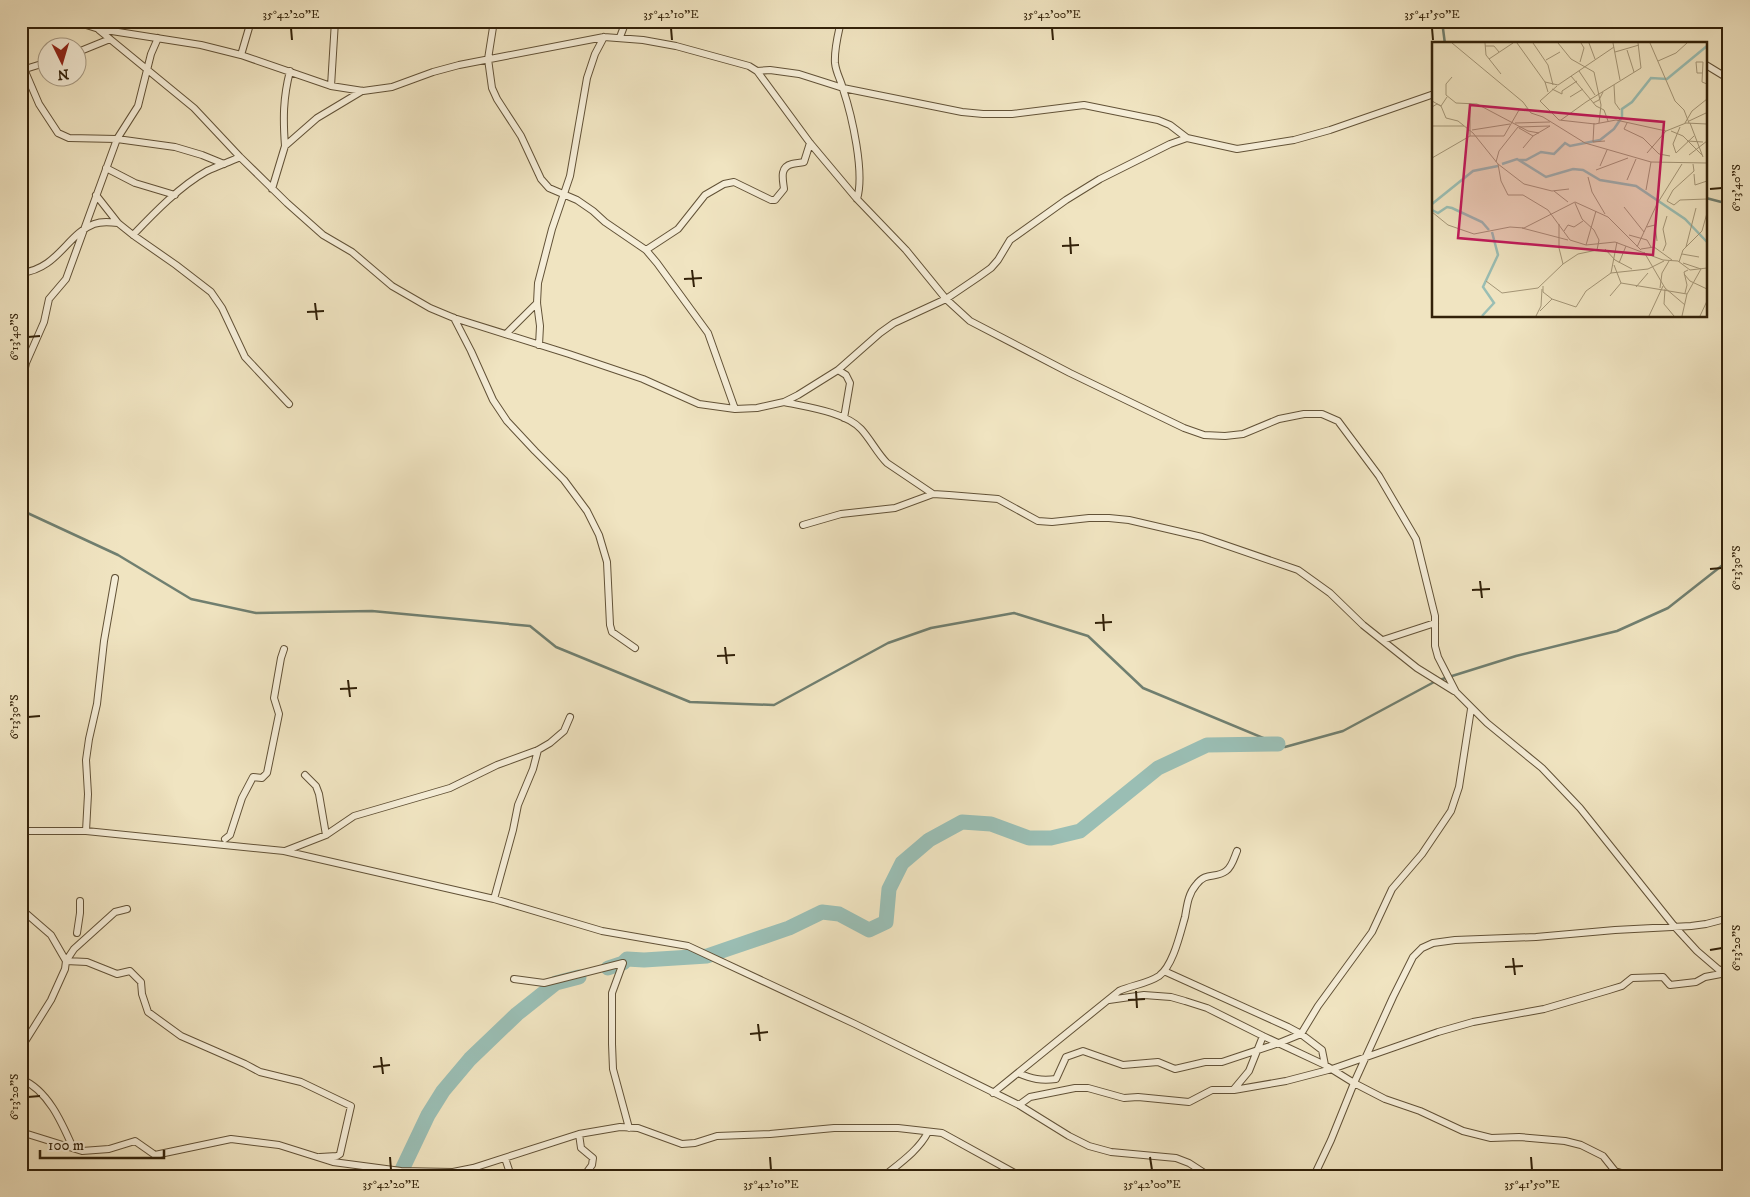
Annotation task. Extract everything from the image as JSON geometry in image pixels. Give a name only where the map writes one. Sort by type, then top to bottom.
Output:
[{"type":"street","points":[[73,21],[98,29],[201,45],[240,55],[331,86],[363,91],[392,87],[433,72],[488,59],[604,37],[620,37],[676,46],[728,59],[758,71],[810,143],[857,199],[906,250],[946,299],[970,321],[1070,373],[1190,430],[1204,434],[1225,436],[1244,434],[1280,419],[1313,413],[1322,414],[1338,422],[1379,476],[1416,539],[1432,604],[1435,623],[1435,646],[1438,658],[1456,692],[1471,709],[1531,758],[1580,808],[1697,951],[1718,969],[1728,974]]},
{"type":"street","points":[[240,55],[251,21]]},
{"type":"street","points":[[331,86],[335,21]]},
{"type":"street","points":[[494,21],[488,59],[492,88],[521,136],[541,179],[549,188],[577,200],[646,250],[708,333],[735,409]]},
{"type":"street","points":[[620,37],[626,21]]},
{"type":"street","points":[[842,21],[835,58],[836,70],[843,88],[851,122],[861,179],[857,199]]},
{"type":"street","points":[[98,29],[194,108],[240,157],[323,235],[352,252],[392,286],[430,308],[454,318],[643,379],[700,404],[735,409],[758,408],[784,402],[798,395],[838,370],[894,323],[946,299],[991,268],[1010,240],[1066,200],[1132,162],[1187,138]]},
{"type":"street","points":[[539,345],[540,326],[537,303],[540,276],[572,166],[587,78],[595,54],[604,37]]},
{"type":"street","points":[[21,405],[23,397],[22,382],[26,363],[44,322],[49,299],[66,279],[117,139],[138,106],[151,54],[158,38]]},
{"type":"street","points":[[88,48],[110,39]]},
{"type":"street","points":[[38,65],[23,70],[39,104],[58,133],[69,138],[117,139],[175,146],[224,164]]},
{"type":"street","points":[[1708,66],[1729,79]]},
{"type":"street","points":[[272,188],[285,146],[283,106],[290,71]]},
{"type":"street","points":[[758,71],[799,74],[843,88],[962,112],[1012,114],[1084,105],[1158,120],[1170,125],[1187,138],[1236,149],[1294,140],[1432,95]]},
{"type":"street","points":[[285,146],[317,118],[363,91]]},
{"type":"street","points":[[646,250],[678,229],[706,195],[724,184],[734,182],[772,200],[778,198],[784,189],[782,177],[786,167],[790,164],[804,162],[810,143]]},
{"type":"street","points":[[133,235],[152,214],[206,172],[240,157]]},
{"type":"street","points":[[106,168],[135,183],[175,195]]},
{"type":"street","points":[[96,196],[118,222],[133,235],[212,292],[222,308],[245,357],[289,404]]},
{"type":"street","points":[[21,273],[43,266],[83,230],[95,224],[118,222]]},
{"type":"street","points":[[506,334],[537,303]]},
{"type":"street","points":[[454,318],[493,400],[507,420],[529,445],[564,480],[587,511],[600,535],[607,562],[612,632],[635,648]]},
{"type":"street","points":[[838,370],[846,375],[850,383],[844,418]]},
{"type":"street","points":[[784,402],[844,418],[854,423],[862,430],[887,463],[933,494]]},
{"type":"street","points":[[803,525],[841,514],[895,508],[933,494],[998,499],[1038,521],[1052,522],[1109,518],[1129,520],[1202,537],[1298,570],[1330,593],[1364,625],[1417,668],[1456,692]]},
{"type":"street","points":[[86,831],[88,794],[86,760],[88,739],[97,704],[104,642],[115,578]]},
{"type":"street","points":[[1383,640],[1435,623]]},
{"type":"street","points":[[224,839],[230,835],[242,798],[253,777],[262,778],[268,773],[279,714],[274,698],[284,648]]},
{"type":"street","points":[[1018,1073],[1033,1080],[1056,1080],[1066,1057],[1083,1051],[1123,1065],[1158,1062],[1175,1069],[1204,1062],[1222,1062],[1301,1034],[1318,1006],[1372,932],[1392,889],[1422,854],[1451,811],[1459,787],[1471,709]]},
{"type":"street","points":[[284,851],[326,835],[354,816],[450,788],[497,765],[538,750],[564,731],[570,717]]},
{"type":"street","points":[[494,899],[518,805],[533,769],[538,750]]},
{"type":"street","points":[[306,775],[316,786],[319,794],[326,835]]},
{"type":"street","points":[[21,831],[86,831],[284,851],[494,899],[602,932],[688,946],[713,959],[753,975],[1018,1105],[1089,1146],[1110,1152],[1176,1158],[1189,1163],[1209,1176]]},
{"type":"street","points":[[993,1093],[1119,991],[1151,980],[1164,971],[1173,954],[1187,904],[1194,887],[1206,876],[1221,874],[1227,871],[1237,851]]},
{"type":"street","points":[[77,933],[80,923],[80,901]]},
{"type":"street","points":[[21,909],[52,935],[66,961]]},
{"type":"street","points":[[21,1048],[51,1000],[65,969],[66,961],[79,943],[115,912],[127,909]]},
{"type":"street","points":[[1314,1176],[1412,957],[1422,948],[1433,943],[1706,924],[1727,919],[1729,956]]},
{"type":"street","points":[[66,961],[87,962],[117,974],[130,971],[141,982],[142,994],[148,1012],[181,1036],[260,1072],[301,1082],[352,1106],[340,1154],[316,1158]]},
{"type":"street","points":[[514,979],[544,983],[623,963],[612,993],[612,1044],[613,1069],[629,1128]]},
{"type":"street","points":[[1164,971],[1301,1034],[1322,1050],[1325,1065]]},
{"type":"street","points":[[1018,1105],[1030,1097],[1075,1088],[1088,1088],[1124,1098],[1138,1097],[1189,1102],[1212,1090],[1234,1090],[1286,1081],[1332,1069],[1473,1022],[1544,1009],[1588,997],[1622,986],[1636,977],[1663,977],[1670,985],[1696,982],[1706,977],[1728,974]]},
{"type":"street","points":[[1109,1000],[1144,995],[1185,1000],[1207,1008],[1325,1065],[1354,1083],[1385,1098],[1420,1111],[1463,1131],[1490,1138],[1519,1137],[1565,1141],[1581,1145],[1603,1156],[1615,1171],[1631,1176]]},
{"type":"street","points":[[1234,1090],[1249,1071],[1263,1036]]},
{"type":"street","points":[[21,1079],[32,1084],[40,1091],[63,1125],[73,1148]]},
{"type":"street","points":[[21,1132],[82,1151],[108,1149],[135,1141],[155,1155],[231,1139],[279,1145],[333,1162],[401,1171],[453,1172],[505,1158],[578,1134],[620,1127],[638,1128],[682,1144],[695,1143],[717,1136],[834,1128],[898,1128],[942,1133],[1020,1176]]},
{"type":"street","points":[[884,1176],[924,1140],[928,1132]]},
{"type":"street","points":[[578,1134],[582,1148],[593,1158],[592,1166],[584,1176]]},
{"type":"street","points":[[505,1158],[511,1176]]},
{"type":"waterway","points":[[1442,21],[1445,42]]},
{"type":"waterway","points":[[1708,199],[1729,204]]},
{"type":"waterway","points":[[21,510],[118,555],[191,599],[256,613],[372,611],[530,626],[556,647],[690,702],[774,705],[888,643],[931,628],[1014,613],[1088,636],[1143,688],[1285,747],[1343,731],[1436,681],[1516,656],[1617,631],[1668,608],[1729,560]]},
{"type":"waterway","points":[[608,968],[623,963],[627,959],[644,960],[707,956],[789,928],[822,912],[839,914],[869,930],[886,922],[889,889],[902,863],[929,840],[962,822],[991,824],[1029,838],[1051,838],[1080,831],[1158,768],[1207,745],[1278,744]]},
{"type":"waterway","points":[[399,1176],[428,1115],[443,1091],[470,1059],[517,1014],[556,983],[579,977]]}]
